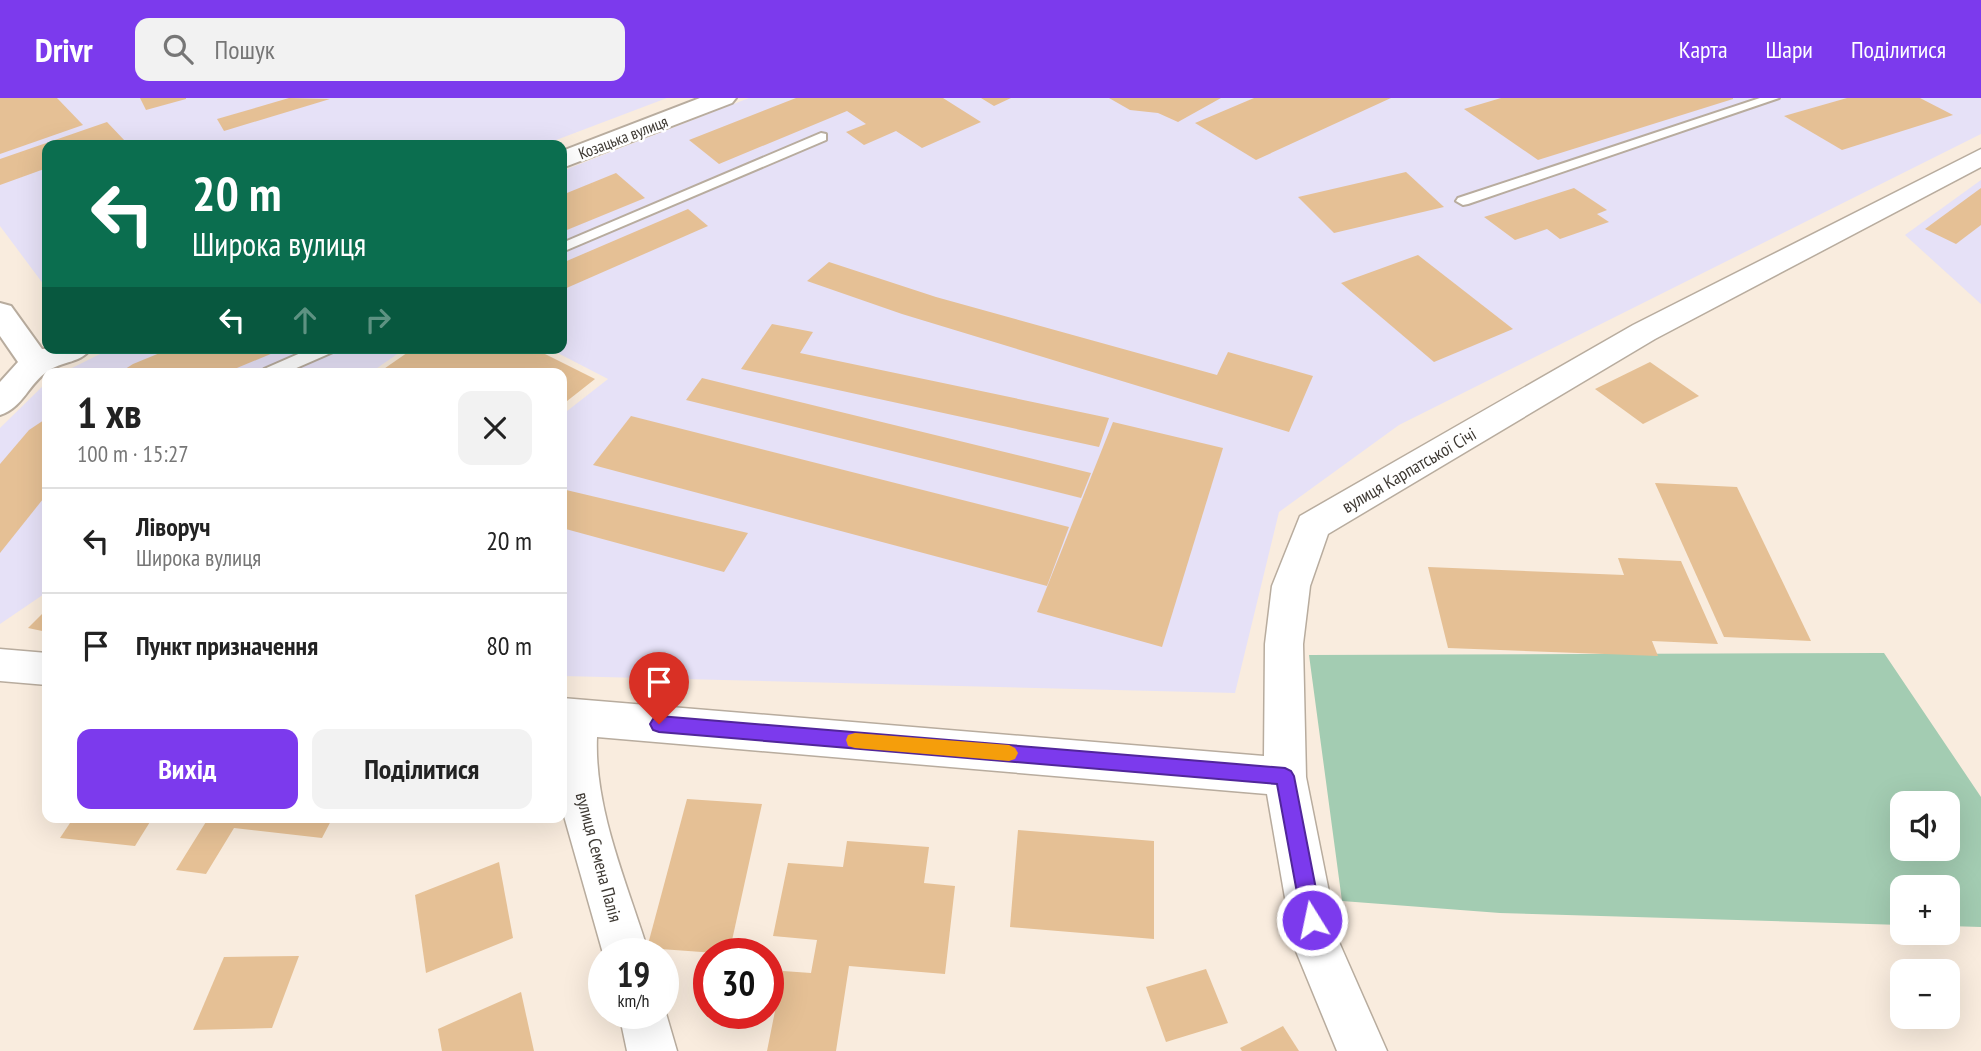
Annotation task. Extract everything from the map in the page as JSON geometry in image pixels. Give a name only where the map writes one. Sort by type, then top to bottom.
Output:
[{"type":"street","name":"Козацька вулиця","points":[[567,158],[723,98]]},
{"type":"street","name":"вулиця Карпатської Січі","points":[[1362,1051],[1316,944],[1285,776],[1284,644],[1292,586],[1313,526],[1644,332],[1981,157]]},
{"type":"street","points":[[0,313],[37,363]]},
{"type":"street","points":[[0,403],[37,363],[60,354]]},
{"type":"street","points":[[0,665],[42,669]]},
{"type":"street","points":[[570,717],[1285,776]]},
{"type":"street","name":"вулиця Семена Палія","points":[[570,717],[585,818],[621,938]]},
{"type":"street","points":[[647,1029],[652,1051]]},
{"type":"lane","points":[[1463,201],[1773,98]]},
{"type":"lane","points":[[567,246],[821,137]]},
{"type":"lane","points":[[281,368],[313,354]]},
{"type":"shaded area","points":[[0,98],[667,98],[556,140],[42,140],[42,282],[0,226]]},
{"type":"shaded area","points":[[749,98],[1981,98],[1981,134],[1399,425],[1279,512],[1235,693],[567,676],[567,411],[608,379],[560,354],[567,354],[567,169]]},
{"type":"shaded area","points":[[1981,180],[1981,304],[1905,235]]},
{"type":"shaded area","points":[[100,354],[397,354],[377,368],[72,368]]},
{"type":"shaded area","points":[[42,387],[42,595],[0,624],[0,428]]},
{"type":"green space","points":[[1884,653],[1981,797],[1981,927],[1960,926],[1960,875],[1890,875],[1890,925],[1500,913],[1342,901],[1309,655]]},
{"type":"building","points":[[0,98],[57,98],[83,125],[0,154]]},
{"type":"building","points":[[140,98],[186,98],[186,99],[146,110]]},
{"type":"building","points":[[289,98],[330,99],[224,131],[217,119]]},
{"type":"building","points":[[796,98],[943,98],[981,122],[922,148],[896,131],[864,145],[846,132],[866,124],[847,111],[719,164],[689,140]]},
{"type":"building","points":[[981,98],[1011,98],[994,106]]},
{"type":"building","points":[[1109,98],[1221,98],[1178,122],[1158,113],[1130,110]]},
{"type":"building","points":[[1254,98],[1391,98],[1256,160],[1195,123]]},
{"type":"building","points":[[1501,98],[1733,99],[1538,160],[1464,109]]},
{"type":"building","points":[[1847,98],[1920,98],[1953,115],[1842,150],[1784,116]]},
{"type":"building","points":[[107,122],[124,140],[55,140]]},
{"type":"building","points":[[42,144],[42,170],[0,185],[0,159]]},
{"type":"building","points":[[1406,172],[1444,207],[1334,233],[1298,197]]},
{"type":"building","points":[[616,173],[645,198],[567,230],[567,193]]},
{"type":"building","points":[[1574,188],[1607,210],[1597,214],[1609,222],[1560,239],[1547,229],[1515,240],[1484,217]]},
{"type":"building","points":[[1981,188],[1981,225],[1956,244],[1925,229]]},
{"type":"building","points":[[688,209],[708,226],[567,288],[567,261]]},
{"type":"building","points":[[1418,255],[1513,329],[1434,362],[1341,283]]},
{"type":"building","points":[[829,262],[936,297],[1217,375],[1228,352],[1313,376],[1289,432],[902,314],[807,281]]},
{"type":"building","points":[[772,324],[813,332],[800,353],[1109,418],[1099,447],[741,369]]},
{"type":"building","points":[[157,354],[271,354],[237,368],[127,368]]},
{"type":"building","points":[[405,354],[545,354],[595,379],[567,401],[567,368],[385,368]]},
{"type":"building","points":[[1650,362],[1699,396],[1643,424],[1595,389]]},
{"type":"building","points":[[702,378],[1091,473],[1081,498],[686,400]]},
{"type":"building","points":[[631,416],[1069,527],[1047,586],[593,465]]},
{"type":"building","points":[[42,421],[42,500],[0,553],[0,464],[29,430]]},
{"type":"building","points":[[1113,422],[1223,448],[1162,647],[1037,612]]},
{"type":"building","points":[[1655,483],[1737,487],[1811,641],[1724,637]]},
{"type":"building","points":[[567,490],[748,533],[724,572],[567,529]]},
{"type":"building","points":[[1618,558],[1681,561],[1718,644],[1652,641],[1658,656],[1448,648],[1428,567],[1624,575]]},
{"type":"building","points":[[42,614],[42,631],[28,628]]},
{"type":"building","points":[[687,799],[762,804],[733,938],[693,938],[693,951],[679,950],[679,938],[650,938]]},
{"type":"building","points":[[70,823],[149,823],[135,846],[60,838]]},
{"type":"building","points":[[205,823],[330,823],[322,838],[234,828],[206,874],[176,870]]},
{"type":"building","points":[[1018,830],[1154,841],[1154,939],[1010,927]]},
{"type":"building","points":[[847,841],[929,847],[924,883],[955,886],[945,974],[849,966],[836,1051],[767,1051],[771,1029],[784,1029],[784,971],[811,973],[817,940],[773,936],[788,863],[843,867]]},
{"type":"building","points":[[499,862],[513,938],[426,973],[415,895]]},
{"type":"building","points":[[299,956],[272,1028],[193,1030],[224,957]]},
{"type":"building","points":[[1206,969],[1228,1023],[1166,1042],[1146,987]]},
{"type":"building","points":[[521,992],[534,1051],[442,1051],[438,1029]]},
{"type":"building","points":[[1283,1026],[1299,1051],[1242,1051],[1240,1048]]},
{"type":"slow traffic","points":[[855,740],[1009,753]]},
{"type":"route","points":[[659,724],[1285,776],[1312,920]]}]
